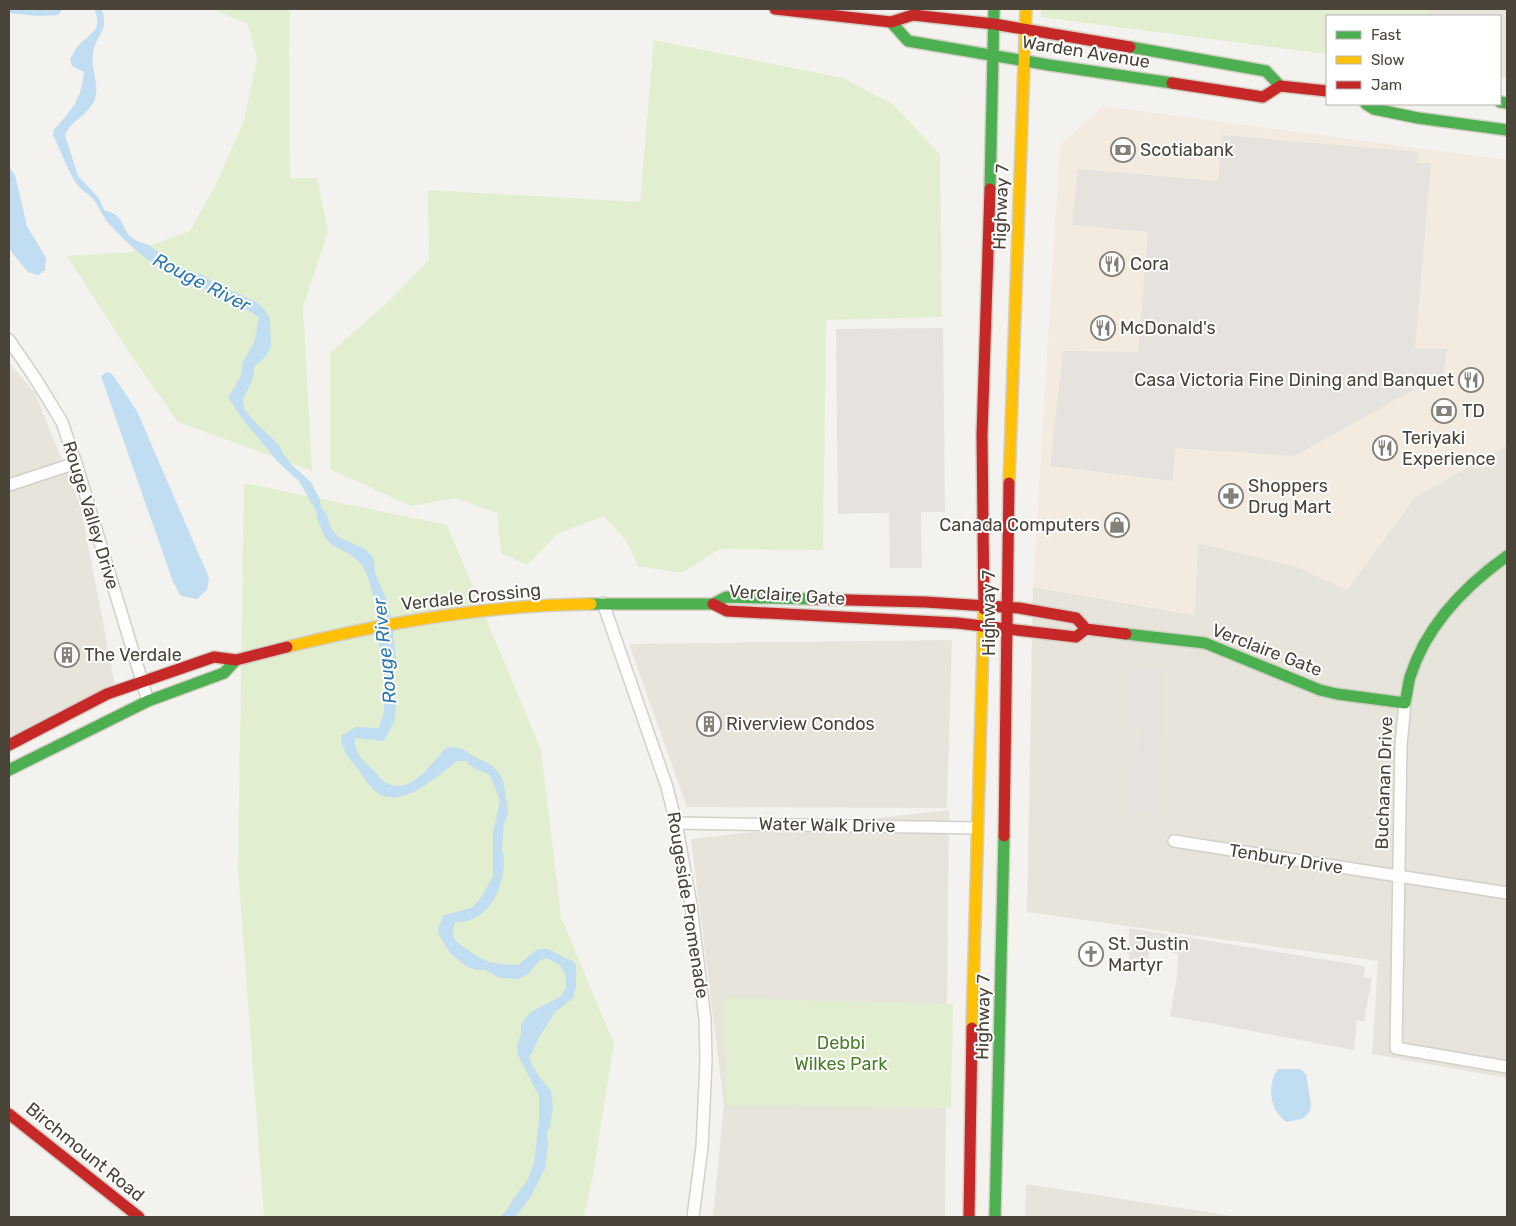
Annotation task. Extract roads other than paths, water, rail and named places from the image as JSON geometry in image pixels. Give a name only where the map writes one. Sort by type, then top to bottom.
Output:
[{"type":"main road","name":"Warden Avenue","points":[[775,9],[891,22],[913,15],[994,24],[1266,71],[1280,86]]},
{"type":"main road","name":"Highway 7","points":[[968,1217],[984,606],[982,435],[994,9]]},
{"type":"main road","name":"Highway 7","points":[[995,1217],[1011,387],[1026,9]]},
{"type":"main road","name":"Warden Avenue","points":[[891,22],[908,41],[992,56],[1263,96],[1280,86],[1326,92]]},
{"type":"main road","points":[[1367,105],[1374,110],[1418,118],[1507,130]]},
{"type":"main road","name":"Buchanan Drive","points":[[1405,703],[1411,675],[1438,622],[1472,583],[1507,556]]},
{"type":"main road","name":"Verclaire Gate","points":[[713,604],[726,597],[919,602],[1006,607],[1076,618],[1086,629],[1205,643],[1320,690],[1336,694],[1405,703]]},
{"type":"main road","name":"Verdale Crossing","points":[[9,745],[107,694],[214,657],[236,660],[370,627],[460,612],[520,607],[603,604],[713,604]]},
{"type":"main road","name":"Verclaire Gate","points":[[713,604],[727,611],[983,625],[1076,637],[1086,629]]},
{"type":"main road","name":"Verdale Crossing","points":[[9,770],[148,701],[224,673],[236,660]]},
{"type":"main road","name":"Birchmount Road","points":[[9,1114],[139,1217]]},
{"type":"street","name":"Rouge Valley Drive","points":[[9,340],[62,422],[148,701]]},
{"type":"street","points":[[9,485],[76,463]]},
{"type":"street","name":"Rougeside Promenade","points":[[603,604],[659,762],[676,823],[691,905],[706,1019],[702,1147],[693,1217]]},
{"type":"street","name":"Buchanan Drive","points":[[1405,703],[1401,745],[1396,1048],[1507,1067]]},
{"type":"street","name":"Water Walk Drive","points":[[676,823],[978,828]]},
{"type":"street","name":"Tenbury Drive","points":[[1174,841],[1507,894]]},
{"type":"water","points":[[9,9],[63,9],[58,15],[38,16],[9,13]]},
{"type":"water","name":"Rouge River","points":[[94,9],[102,9],[104,17],[103,28],[93,53],[96,84],[95,97],[90,108],[70,126],[65,135],[78,176],[99,198],[104,210],[115,214],[120,219],[128,235],[137,241],[149,245],[161,255],[183,268],[203,275],[211,281],[256,302],[264,309],[270,319],[271,347],[266,356],[255,366],[252,381],[243,399],[244,409],[279,445],[292,465],[311,482],[320,500],[321,508],[326,513],[331,528],[338,537],[365,549],[374,559],[375,573],[386,598],[392,620],[396,659],[393,667],[396,705],[394,722],[384,741],[355,738],[357,751],[382,780],[391,785],[399,786],[415,780],[429,768],[446,748],[451,747],[463,750],[495,769],[504,783],[508,811],[503,828],[502,850],[504,861],[501,883],[492,903],[485,911],[467,921],[455,922],[453,936],[456,941],[470,952],[493,963],[518,965],[535,951],[543,949],[555,952],[576,965],[576,986],[573,998],[555,1012],[529,1056],[538,1075],[551,1091],[553,1108],[550,1127],[547,1132],[548,1146],[545,1168],[530,1198],[515,1217],[499,1217],[508,1209],[527,1181],[534,1164],[539,1121],[539,1096],[518,1055],[517,1046],[521,1035],[521,1024],[531,1012],[560,997],[566,988],[566,976],[559,964],[546,958],[539,961],[528,974],[519,979],[500,978],[485,970],[476,970],[466,966],[450,953],[439,935],[438,929],[443,916],[473,907],[482,896],[493,876],[493,833],[500,801],[490,775],[474,768],[466,761],[457,761],[418,790],[396,797],[385,796],[370,786],[344,749],[341,740],[342,735],[356,727],[379,728],[384,712],[384,675],[379,642],[379,616],[368,577],[362,565],[351,555],[331,544],[325,537],[316,511],[299,481],[279,463],[241,417],[230,400],[229,397],[241,375],[243,362],[254,343],[259,318],[238,304],[162,269],[130,245],[109,224],[93,199],[78,185],[53,135],[54,130],[75,104],[81,90],[84,72],[72,66],[70,59],[97,26]]},
{"type":"water","points":[[9,167],[15,175],[27,226],[46,258],[45,270],[38,275],[28,272],[9,249]]},
{"type":"water","points":[[107,372],[112,374],[137,411],[209,578],[207,590],[197,599],[181,596],[173,582],[101,376]]},
{"type":"water","points":[[1278,1069],[1300,1069],[1306,1074],[1311,1105],[1309,1113],[1302,1119],[1286,1122],[1273,1105],[1272,1082]]},
{"type":"place","name":"Scotiabank","points":[[1123,150]]},
{"type":"place","name":"Cora","points":[[1112,264]]},
{"type":"place","name":"McDonald's","points":[[1103,328]]},
{"type":"place","name":"Casa Victoria Fine Dining and Banquet","points":[[1471,380]]},
{"type":"place","name":"TD","points":[[1444,411]]},
{"type":"place","name":"Teriyaki Experience","points":[[1385,448]]},
{"type":"place","name":"Shoppers Drug Mart","points":[[1231,496]]},
{"type":"place","name":"Canada Computers","points":[[1117,525]]},
{"type":"place","name":"The Verdale","points":[[67,655]]},
{"type":"place","name":"Riverview Condos","points":[[709,724]]},
{"type":"place","name":"St. Justin Martyr","points":[[1091,954]]},
{"type":"park label","name":"Debbi Wilkes Park","points":[[841,1053]]}]
